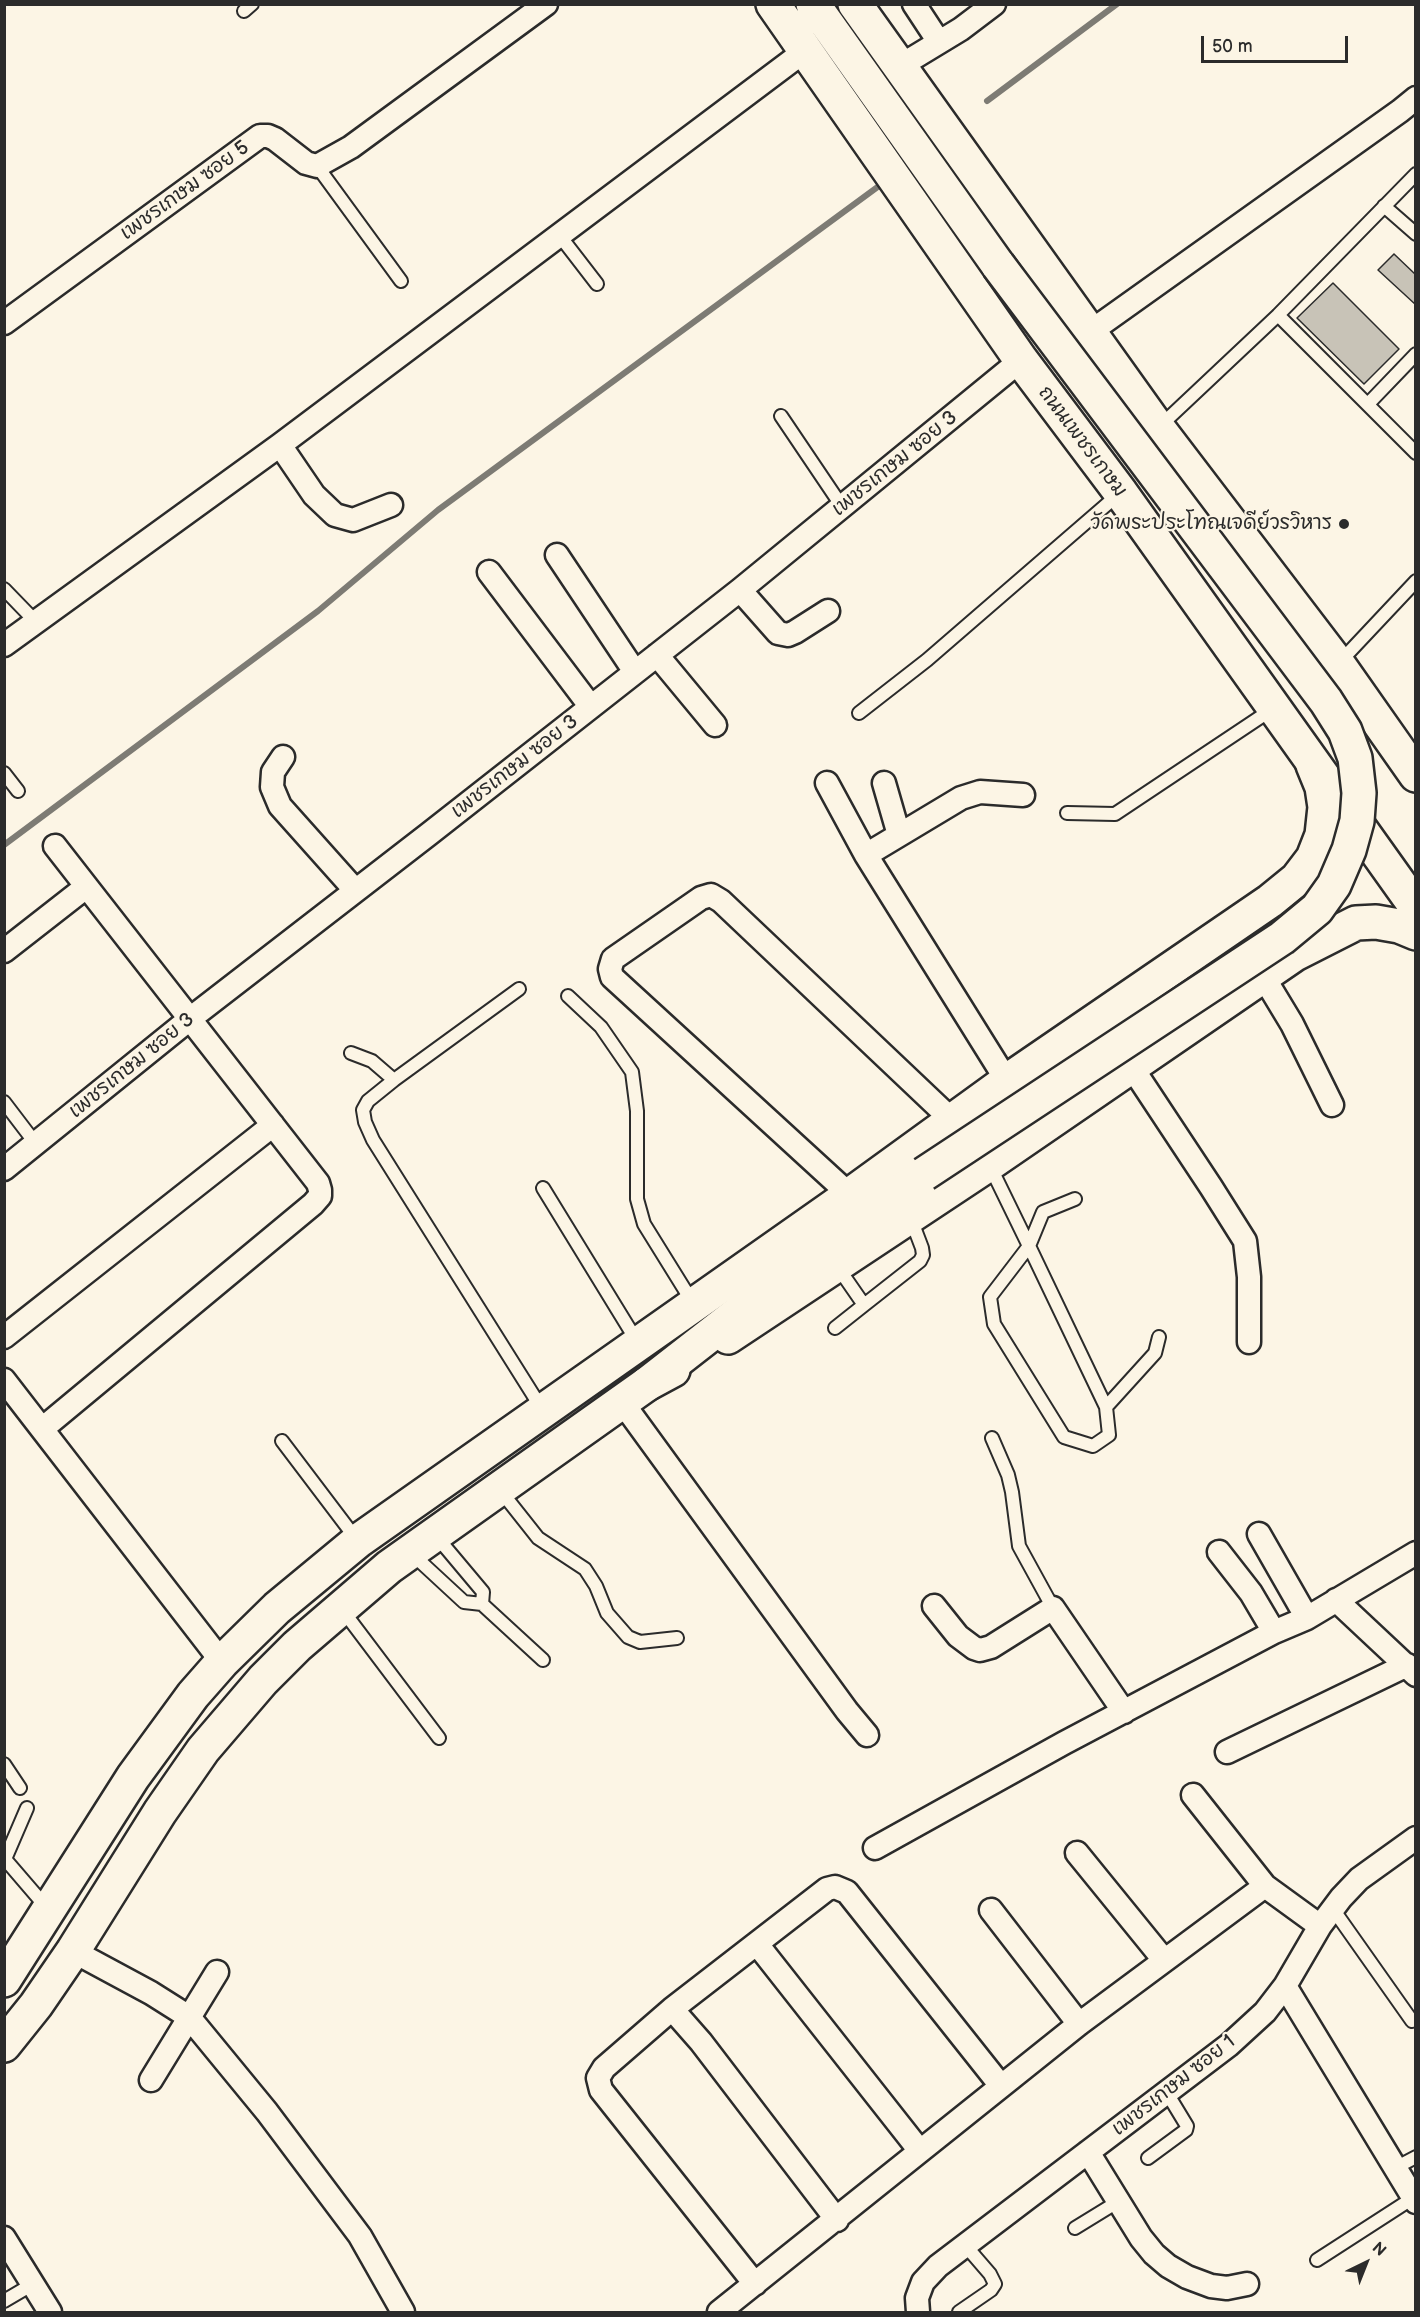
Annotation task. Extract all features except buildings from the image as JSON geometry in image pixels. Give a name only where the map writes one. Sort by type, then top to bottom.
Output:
[{"type":"main road","name":"ถนนเพชรเกษม","points":[[773,4],[1021,360],[1121,493],[1416,907]]},
{"type":"main road","points":[[4,2045],[36,2006],[74,1951],[160,1812],[203,1750],[264,1680],[340,1607],[423,1544],[634,1393],[792,1271],[924,1174],[1282,938],[1317,909],[1334,885],[1349,850],[1357,821],[1359,793],[1355,758],[1345,731],[1333,711],[998,265],[813,4]]},
{"type":"main road","points":[[858,6],[1158,428],[1338,664],[1416,775]]},
{"type":"main road","points":[[4,1980],[133,1777],[193,1695],[222,1662],[277,1608],[358,1541],[544,1412],[1007,1081],[1270,901],[1297,879],[1313,858],[1322,835],[1325,807],[1322,787],[1310,758]]},
{"type":"main road","points":[[1297,879],[1315,890],[1328,909],[1333,935]]},
{"type":"main road","points":[[634,1393],[698,1355],[910,1217],[1295,954],[1356,923],[1376,922],[1399,926],[1416,933]]},
{"type":"street","points":[[317,166],[351,147],[546,4]]},
{"type":"street","points":[[914,4],[939,42]]},
{"type":"street","points":[[900,66],[994,4]]},
{"type":"street","points":[[4,645],[280,445],[806,50]]},
{"type":"street","points":[[1090,332],[1416,98]]},
{"type":"street","name":"เพชรเกษม ซอย 5","points":[[4,323],[261,136],[275,139],[306,163],[317,166]]},
{"type":"street","name":"เพชรเกษม ซอย 3","points":[[4,1169],[190,1018],[740,590],[1021,360]]},
{"type":"street","points":[[280,445],[314,495],[335,515],[353,520],[391,505]]},
{"type":"street","points":[[557,555],[635,672]]},
{"type":"street","points":[[489,572],[591,707]]},
{"type":"street","points":[[740,590],[778,633],[788,635],[828,611]]},
{"type":"street","points":[[657,655],[715,725]]},
{"type":"street","points":[[283,757],[273,772],[272,787],[280,806],[355,890]]},
{"type":"street","points":[[827,783],[866,855],[1007,1081]]},
{"type":"street","points":[[884,783],[899,835]]},
{"type":"street","points":[[866,855],[961,798],[980,792],[1023,795]]},
{"type":"street","points":[[42,1429],[320,1196],[318,1183],[55,846]]},
{"type":"street","points":[[4,951],[86,887]]},
{"type":"street","points":[[850,1195],[612,977],[610,969],[613,959],[701,898],[711,896],[721,901],[952,1120]]},
{"type":"street","points":[[1263,976],[1292,1024],[1332,1105]]},
{"type":"street","points":[[1131,1066],[1245,1241],[1249,1277],[1249,1342]]},
{"type":"street","points":[[4,1337],[273,1125]]},
{"type":"street","points":[[8,1392],[42,1429],[222,1662]]},
{"type":"street","points":[[634,1393],[841,1702],[867,1735]]},
{"type":"street","points":[[1259,1534],[1307,1618]]},
{"type":"street","points":[[1219,1552],[1251,1593],[1274,1632]]},
{"type":"street","points":[[875,1848],[1012,1771],[1274,1632],[1307,1618],[1416,1553]]},
{"type":"street","points":[[1227,1752],[1411,1670],[1336,1600]]},
{"type":"street","points":[[934,1605],[958,1635],[980,1650],[991,1647],[1053,1608],[1124,1712]]},
{"type":"street","points":[[1194,1796],[1265,1886],[1326,1917]]},
{"type":"street","name":"เพชรเกษม ซอย 1","points":[[918,2313],[916,2298],[923,2282],[938,2265],[1167,2093],[1229,2045],[1265,2012],[1285,1986],[1326,1917],[1359,1879],[1416,1838]]},
{"type":"street","points":[[1077,1853],[1164,1960]]},
{"type":"street","points":[[719,2313],[1079,2024],[1265,1886]]},
{"type":"street","points":[[755,2284],[601,2090],[598,2078],[604,2068],[672,2009],[827,1889],[835,1887],[847,1892],[1001,2086]]},
{"type":"street","points":[[991,1910],[1079,2024]]},
{"type":"street","points":[[757,1944],[920,2151]]},
{"type":"street","points":[[74,1951],[151,1993],[189,2017],[267,2112],[360,2236],[403,2313]]},
{"type":"street","points":[[151,2080],[218,1972]]},
{"type":"street","points":[[1285,1986],[1414,2200]]},
{"type":"street","points":[[672,2009],[701,2042],[837,2220]]},
{"type":"street","points":[[1088,2152],[1141,2238],[1168,2266],[1187,2277],[1211,2286],[1227,2288],[1247,2284]]},
{"type":"street","points":[[4,2238],[50,2313]]},
{"type":"lane","points":[[317,166],[400,281]]},
{"type":"lane","points":[[1158,428],[1278,315],[1416,174]]},
{"type":"lane","points":[[1384,206],[1416,234]]},
{"type":"lane","points":[[560,236],[597,284]]},
{"type":"lane","points":[[1278,315],[1416,453]]},
{"type":"lane","points":[[1368,404],[1416,354]]},
{"type":"lane","points":[[780,416],[843,508]]},
{"type":"lane","points":[[859,713],[927,660],[1121,493]]},
{"type":"lane","points":[[1338,664],[1416,581]]},
{"type":"lane","points":[[4,589],[36,622]]},
{"type":"lane","points":[[1067,813],[1115,814],[1274,708]]},
{"type":"lane","points":[[4,773],[18,791]]},
{"type":"lane","points":[[519,989],[394,1080],[368,1101],[363,1110],[365,1122],[373,1140],[544,1412]]},
{"type":"lane","points":[[568,996],[601,1027],[632,1072],[637,1111],[638,1199],[644,1224],[694,1304]]},
{"type":"lane","points":[[351,1053],[372,1061],[394,1080]]},
{"type":"lane","points":[[4,1102],[36,1144]]},
{"type":"lane","points":[[989,1164],[1029,1246],[1106,1407],[1108,1435],[1093,1446],[1064,1437],[994,1324],[990,1297],[1029,1246],[1042,1212],[1075,1199]]},
{"type":"lane","points":[[543,1188],[639,1344]]},
{"type":"lane","points":[[835,1328],[920,1261],[923,1256],[922,1248],[910,1217]]},
{"type":"lane","points":[[837,1265],[864,1305]]},
{"type":"lane","points":[[1106,1407],[1155,1353],[1159,1337]]},
{"type":"lane","points":[[992,1438],[1008,1475],[1019,1546],[1053,1608]]},
{"type":"lane","points":[[282,1441],[358,1541]]},
{"type":"lane","points":[[499,1489],[538,1538],[585,1569],[596,1586],[607,1613],[628,1637],[640,1642],[677,1638]]},
{"type":"lane","points":[[423,1544],[483,1592],[482,1604]]},
{"type":"lane","points":[[423,1544],[464,1602],[482,1604],[543,1660]]},
{"type":"lane","points":[[340,1607],[439,1738]]},
{"type":"lane","points":[[4,1764],[20,1788]]},
{"type":"lane","points":[[27,1808],[5,1858],[49,1911]]},
{"type":"lane","points":[[1326,1917],[1412,2021]]},
{"type":"lane","points":[[1148,2158],[1186,2130],[1187,2126],[1167,2093]]},
{"type":"lane","points":[[1395,2168],[1416,2157]]},
{"type":"lane","points":[[1317,2260],[1414,2200]]},
{"type":"lane","points":[[1075,2229],[1119,2201]]},
{"type":"lane","points":[[959,2313],[991,2290],[995,2284],[990,2274],[965,2245]]},
{"type":"lane","points":[[4,2301],[33,2284]]},
{"type":"waterway","points":[[987,101],[1117,4]]},
{"type":"waterway","points":[[4,845],[318,611],[438,510],[883,183]]},
{"type":"place","name":"วัดพระประโทณเจดีย์วรวิหาร","points":[[1344,524]]}]
